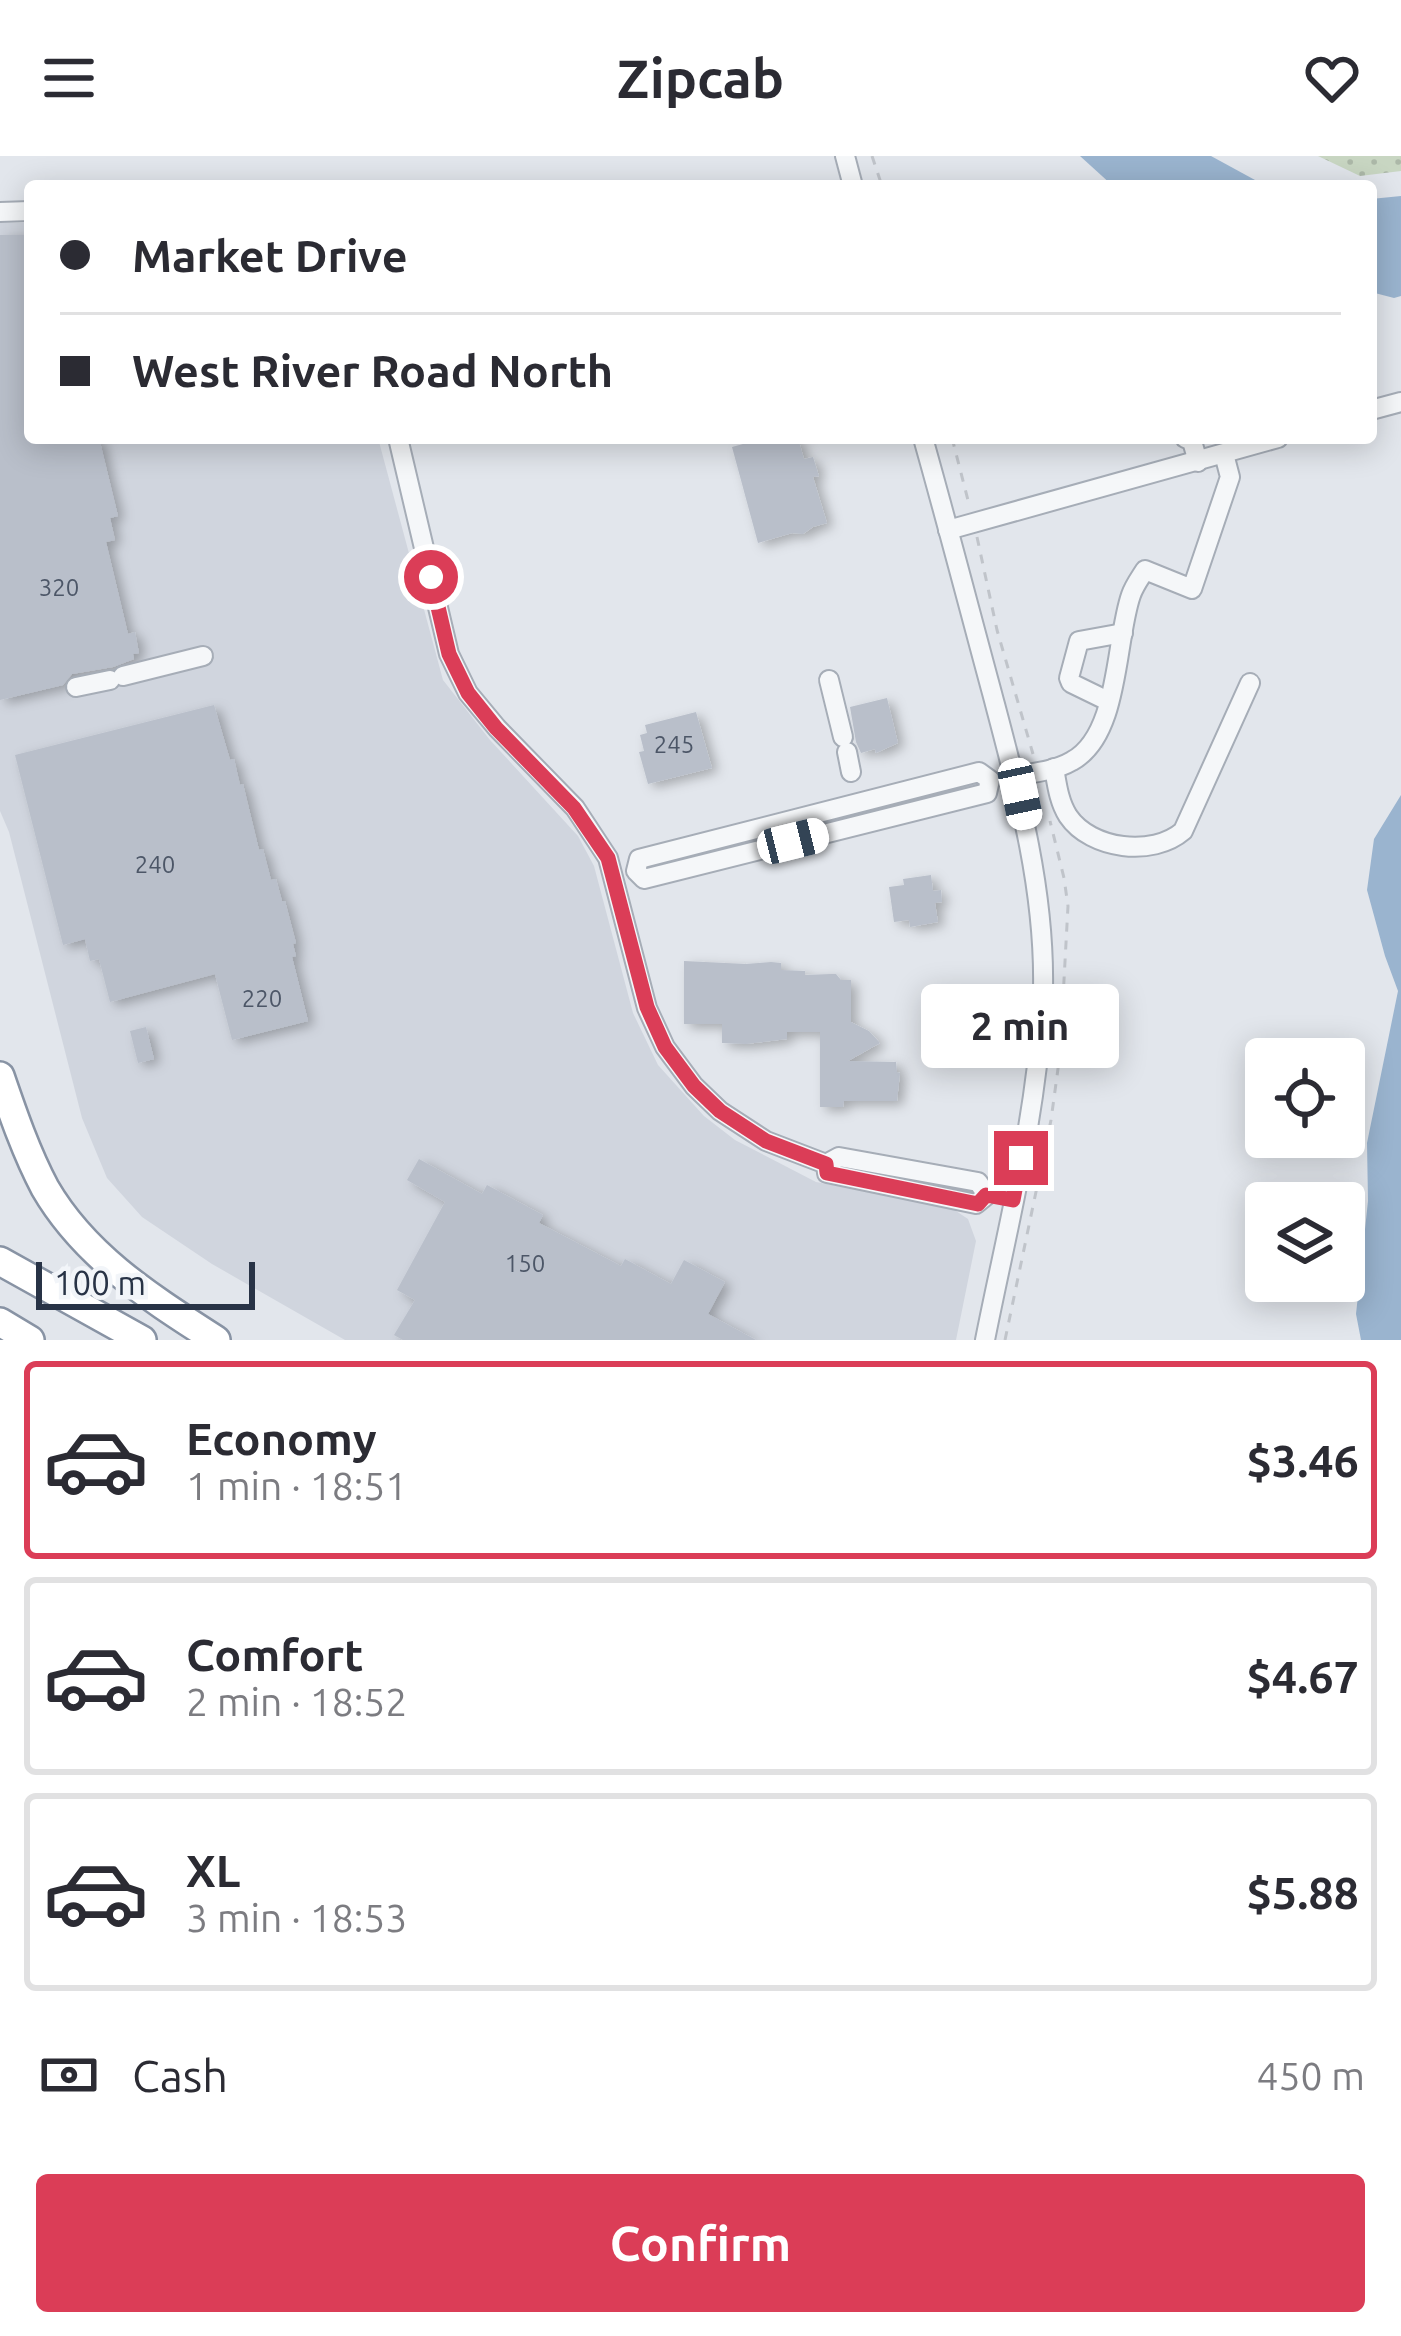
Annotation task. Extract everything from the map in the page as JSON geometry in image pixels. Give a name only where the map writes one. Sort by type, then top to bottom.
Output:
[{"type":"highway","points":[[0,1076],[32,1162],[62,1214],[106,1263],[216,1340]]},
{"type":"highway","points":[[0,1261],[142,1340]]},
{"type":"highway","points":[[0,1327],[19,1340]]},
{"type":"highway","points":[[0,1327],[30,1340]]},
{"type":"street","points":[[399,444],[449,654],[468,693],[574,808],[608,858],[647,1007],[673,1058],[694,1086],[720,1111],[766,1141],[826,1164],[827,1173],[976,1204],[986,1195],[1013,1200]]},
{"type":"street","points":[[925,444],[1014,775],[1033,857],[1040,921],[1040,1049],[985,1340]]},
{"type":"street","points":[[1193,444],[1198,462]]},
{"type":"street","points":[[949,530],[1258,444]]},
{"type":"street","points":[[613,877],[636,871],[639,859],[979,772],[990,780],[1072,762],[1086,751],[1099,730],[1132,591],[1145,570],[1192,589],[1230,478],[1224,454]]},
{"type":"street","points":[[1108,701],[1069,678],[1078,641],[1123,633]]},
{"type":"street","points":[[76,687],[203,656]]},
{"type":"street","points":[[829,680],[847,754]]},
{"type":"street","points":[[1046,770],[1072,822],[1114,844],[1150,848],[1162,844],[1183,831],[1250,683]]},
{"type":"path","points":[[954,444],[998,630],[1046,770]]},
{"type":"path","points":[[1047,809],[1052,828]]},
{"type":"path","points":[[1006,1340],[1043,1159]]},
{"type":"shaded area","points":[[0,223],[24,223],[24,444],[380,444],[443,680],[490,740],[578,836],[594,866],[633,1013],[658,1065],[704,1116],[735,1140],[816,1182],[950,1207],[968,1219],[976,1241],[956,1340],[345,1340],[212,1264],[142,1217],[107,1178],[82,1118],[0,811]]},
{"type":"green space","points":[[1318,156],[1401,156],[1401,171],[1360,176]]},
{"type":"water","points":[[1080,156],[1211,156],[1255,180],[1106,180]]},
{"type":"water","points":[[1401,196],[1401,296],[1394,298],[1377,294],[1377,198]]},
{"type":"water","points":[[1401,795],[1401,1340],[1361,1340],[1356,1314],[1357,1302],[1365,1302],[1367,1143],[1398,991],[1367,890],[1374,839]]},
{"type":"building","points":[[0,235],[24,235],[24,444],[100,444],[118,516],[110,518],[115,540],[106,542],[128,634],[135,632],[139,653],[113,667],[72,674],[63,685],[0,700]]},
{"type":"building","points":[[800,444],[804,459],[813,457],[819,476],[813,477],[827,523],[803,534],[758,543],[732,447]]},
{"type":"building","points":[[887,698],[898,743],[876,753],[875,749],[861,753],[850,707]]},
{"type":"building","points":[[214,705],[230,760],[234,759],[243,784],[259,850],[263,849],[271,880],[276,879],[285,901],[296,943],[292,957],[308,1021],[232,1040],[215,974],[110,1002],[99,959],[90,961],[85,939],[63,945],[15,755]]},
{"type":"building","points":[[696,712],[712,768],[648,784],[639,752],[644,751],[640,735],[647,733],[645,725]]},
{"type":"building","points":[[931,875],[933,891],[941,890],[942,902],[935,903],[938,922],[910,927],[909,920],[894,922],[889,887],[904,885],[903,879]]},
{"type":"building","points":[[684,961],[781,963],[781,970],[836,974],[841,980],[851,980],[851,1022],[880,1043],[848,1061],[896,1062],[900,1073],[897,1101],[844,1101],[843,1107],[820,1107],[820,1032],[787,1032],[787,1039],[722,1043],[722,1024],[684,1024]]},
{"type":"building","points":[[146,1027],[154,1059],[138,1063],[130,1031]]},
{"type":"building","points":[[419,1159],[482,1194],[487,1185],[543,1215],[539,1223],[621,1266],[625,1259],[671,1284],[684,1260],[725,1282],[708,1314],[756,1340],[403,1340],[394,1335],[415,1300],[397,1290],[445,1202],[407,1180]]},
{"type":"route","points":[[431,577],[449,654],[468,693],[574,808],[608,858],[647,1007],[665,1047],[694,1086],[720,1111],[766,1141],[826,1164],[827,1173],[978,1204],[986,1195],[1013,1200],[1021,1158]]}]
